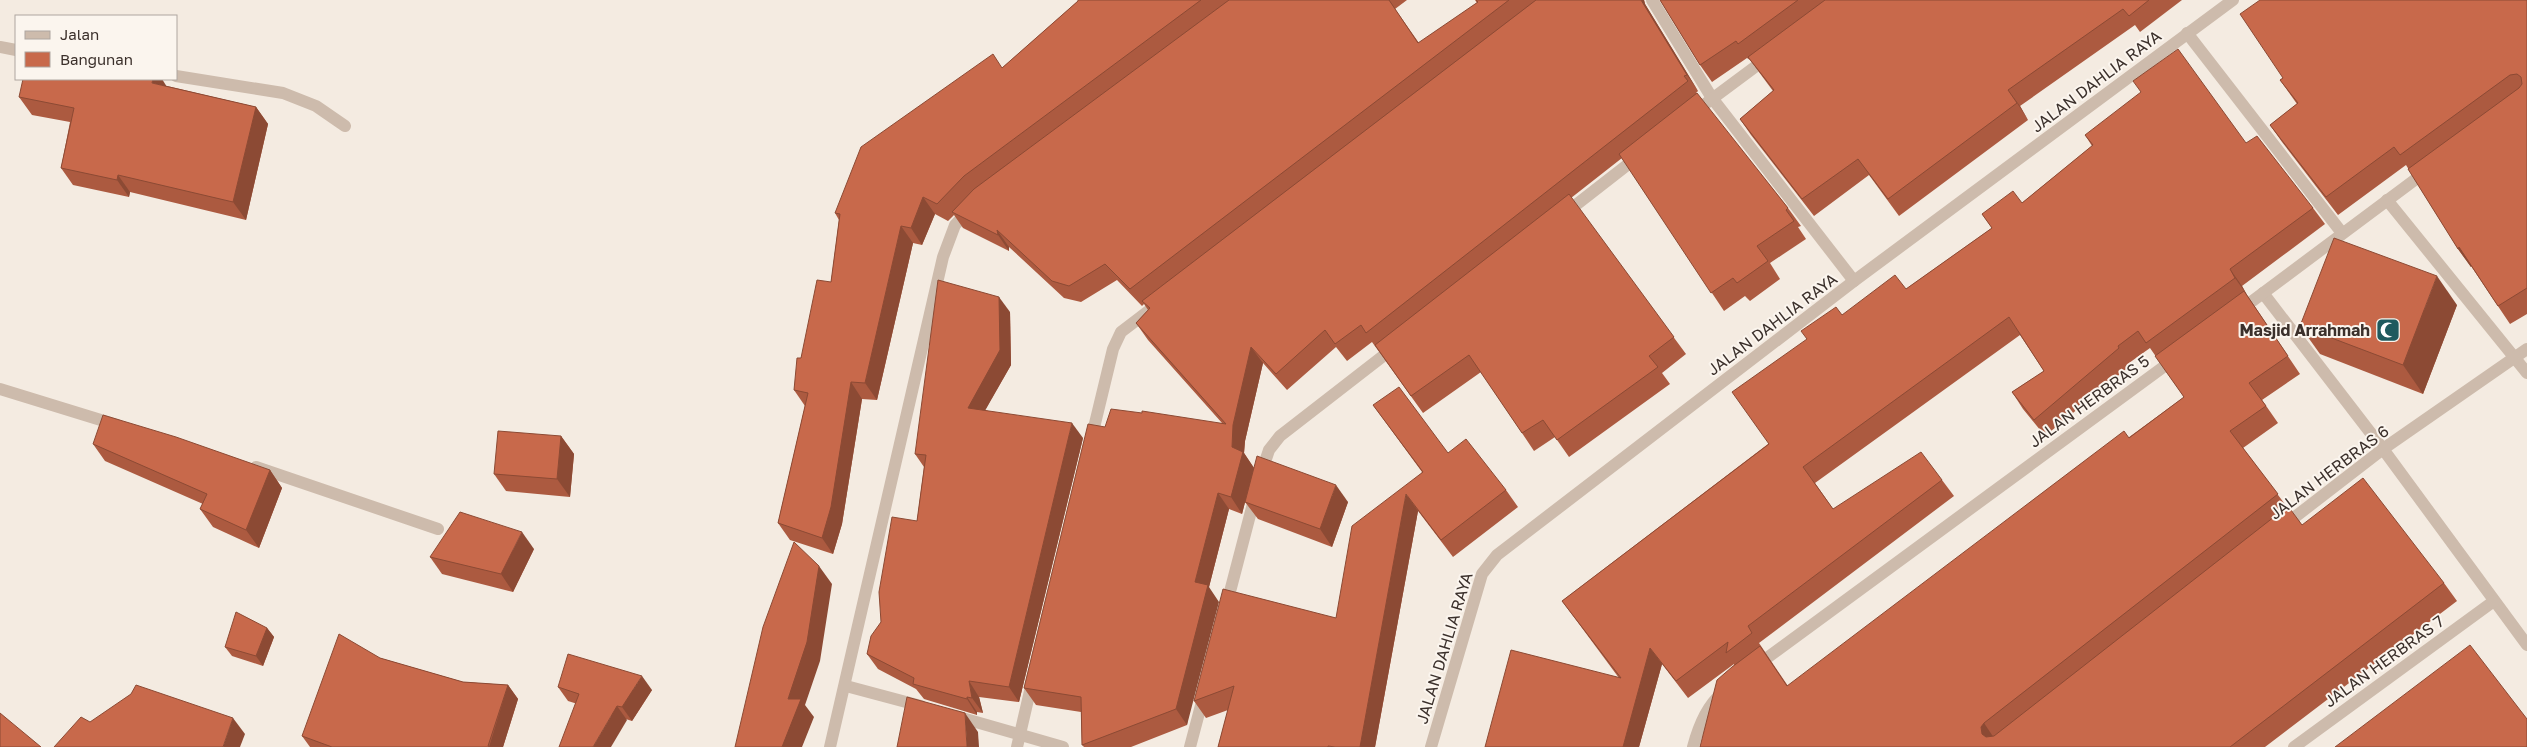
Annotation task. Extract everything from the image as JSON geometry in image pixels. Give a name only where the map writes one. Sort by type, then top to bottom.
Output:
[{"type":"street","points":[[1652,0],[1712,98],[1854,282]]},
{"type":"street","name":"JALAN DAHLIA RAYA","points":[[1431,747],[1482,574],[1497,555],[1854,282],[2233,0]]},
{"type":"street","points":[[2187,33],[2342,233]]},
{"type":"street","points":[[0,47],[15,50]]},
{"type":"street","points":[[1681,123],[1775,52]]},
{"type":"street","points":[[178,76],[284,93],[316,106],[345,126]]},
{"type":"street","points":[[1555,221],[1650,147]]},
{"type":"street","points":[[2232,316],[2441,161]]},
{"type":"street","points":[[830,747],[846,686],[943,257],[955,225],[980,199]]},
{"type":"street","points":[[2386,200],[2516,358],[2527,374]]},
{"type":"street","points":[[2263,293],[2383,449],[2527,645]]},
{"type":"street","points":[[1087,455],[1113,349],[1121,332],[1166,298]]},
{"type":"street","points":[[1223,621],[1269,450],[1280,436],[1406,338]]},
{"type":"street","name":"JALAN HERBRAS 6","points":[[2274,534],[2383,449],[2527,349]]},
{"type":"street","name":"JALAN HERBRAS 5","points":[[1747,672],[2184,352]]},
{"type":"street","points":[[0,389],[131,429]]},
{"type":"street","points":[[243,463],[438,529]]},
{"type":"street","name":"JALAN HERBRAS 7","points":[[2294,747],[2494,601]]},
{"type":"street","points":[[1017,747],[1036,666]]},
{"type":"street","points":[[1190,747],[1208,679]]},
{"type":"street","points":[[1693,747],[1698,729],[1715,699],[1733,683]]},
{"type":"street","points":[[846,686],[1063,747]]},
{"type":"building","points":[[1078,0],[1201,0],[964,176],[937,204],[923,197],[911,228],[901,226],[865,383],[851,382],[831,507],[822,538],[778,523],[808,393],[794,390],[797,358],[801,358],[817,280],[831,282],[840,214],[835,213],[861,147],[993,54],[1002,68]]},
{"type":"building","points":[[1229,0],[1389,0],[1418,43],[1478,2],[1476,0],[1509,0],[1130,289],[1105,264],[1069,286],[1052,281],[997,230],[998,235],[952,212],[974,189]]},
{"type":"building","points":[[1536,0],[1641,0],[1687,75],[1684,76],[1688,81],[1366,333],[1361,325],[1335,344],[1325,330],[1276,374],[1251,347],[1233,425],[1232,447],[1243,452],[1231,497],[1218,493],[1195,582],[1208,585],[1176,709],[1082,745],[1081,697],[1024,688],[1088,424],[1105,427],[1111,409],[1142,413],[1142,411],[1226,424],[1136,323],[1150,308],[1142,301]]},
{"type":"building","points":[[1660,0],[1798,0],[1738,44],[1736,41],[1700,65]]},
{"type":"building","points":[[1825,0],[2149,0],[2129,16],[2123,9],[2008,90],[2017,103],[1888,199],[1858,159],[1802,199],[1740,119],[1774,90],[1748,57]]},
{"type":"building","points":[[2260,0],[2527,0],[2527,288],[2498,306],[2459,247],[2458,249],[2408,169],[2519,88],[2522,84],[2521,77],[2517,74],[2510,75],[2400,155],[2394,147],[2326,197],[2270,125],[2298,103],[2280,80],[2283,78],[2240,14]]},
{"type":"building","points":[[2178,49],[2246,143],[2257,136],[2313,208],[2230,269],[2235,278],[2146,343],[2138,331],[2118,346],[2119,348],[2034,420],[2012,392],[2044,371],[2009,317],[1803,467],[1833,509],[1921,452],[1942,480],[1748,626],[1752,633],[1726,653],[1728,642],[1676,681],[1650,648],[1623,747],[1485,747],[1511,650],[1621,678],[1562,601],[1769,444],[1732,392],[1807,339],[1801,331],[1836,307],[1842,315],[1895,275],[1906,289],[1992,228],[1982,214],[2013,191],[2022,203],[2093,145],[2085,135],[2141,92],[2133,81]]},
{"type":"building","points":[[23,80],[153,80],[152,83],[256,107],[233,202],[118,175],[117,180],[61,168],[74,108],[19,97]]},
{"type":"building","points":[[1697,93],[1788,208],[1786,210],[1794,221],[1757,246],[1768,261],[1737,283],[1733,278],[1711,293],[1619,154]]},
{"type":"building","points":[[1569,194],[1674,337],[1649,356],[1658,367],[1557,440],[1543,420],[1522,433],[1469,355],[1411,396],[1375,345]]},
{"type":"building","points":[[2334,238],[2437,276],[2403,365],[2300,326]]},
{"type":"building","points":[[938,280],[999,297],[1000,350],[968,408],[1072,423],[1009,687],[969,681],[972,698],[967,697],[967,699],[913,684],[914,678],[867,654],[871,636],[881,622],[879,592],[892,517],[917,521],[926,455],[915,454]]},
{"type":"building","points":[[2244,291],[2288,356],[2249,383],[2266,406],[2230,431],[2278,494],[1984,723],[1981,727],[1982,734],[1986,737],[1994,736],[2288,506],[2302,525],[2363,478],[2444,583],[2230,747],[1700,747],[1717,680],[1760,646],[1787,686],[2124,431],[2129,438],[2184,397],[2155,356]]},
{"type":"building","points":[[1399,387],[1448,453],[1466,439],[1506,490],[1441,540],[1406,494],[1360,747],[1218,747],[1234,686],[1194,701],[1223,589],[1336,618],[1352,526],[1423,472],[1373,405]]},
{"type":"building","points":[[103,415],[176,437],[270,470],[246,530],[200,509],[207,494],[93,444]]},
{"type":"building","points":[[498,431],[561,436],[557,479],[494,474]]},
{"type":"building","points":[[1257,456],[1336,485],[1320,529],[1245,502]]},
{"type":"building","points":[[460,512],[522,532],[501,574],[430,557]]},
{"type":"building","points":[[794,542],[819,566],[807,642],[788,699],[801,699],[782,747],[735,747],[763,627]]},
{"type":"building","points":[[236,612],[267,628],[256,656],[225,647]]},
{"type":"building","points":[[339,634],[380,658],[463,682],[508,685],[488,746],[490,747],[332,747],[302,736]]},
{"type":"building","points":[[2470,645],[2527,719],[2527,747],[2335,747]]},
{"type":"building","points":[[568,654],[642,676],[622,707],[617,706],[593,747],[559,747],[579,694],[558,687]]},
{"type":"building","points":[[136,685],[233,718],[223,747],[54,747],[81,717],[90,722],[131,694]]},
{"type":"building","points":[[907,697],[965,713],[967,747],[897,747]]},
{"type":"building","points":[[0,713],[41,747],[0,747]]},
{"type":"place","name":"Masjid Arrahmah","points":[[2388,330]]}]
